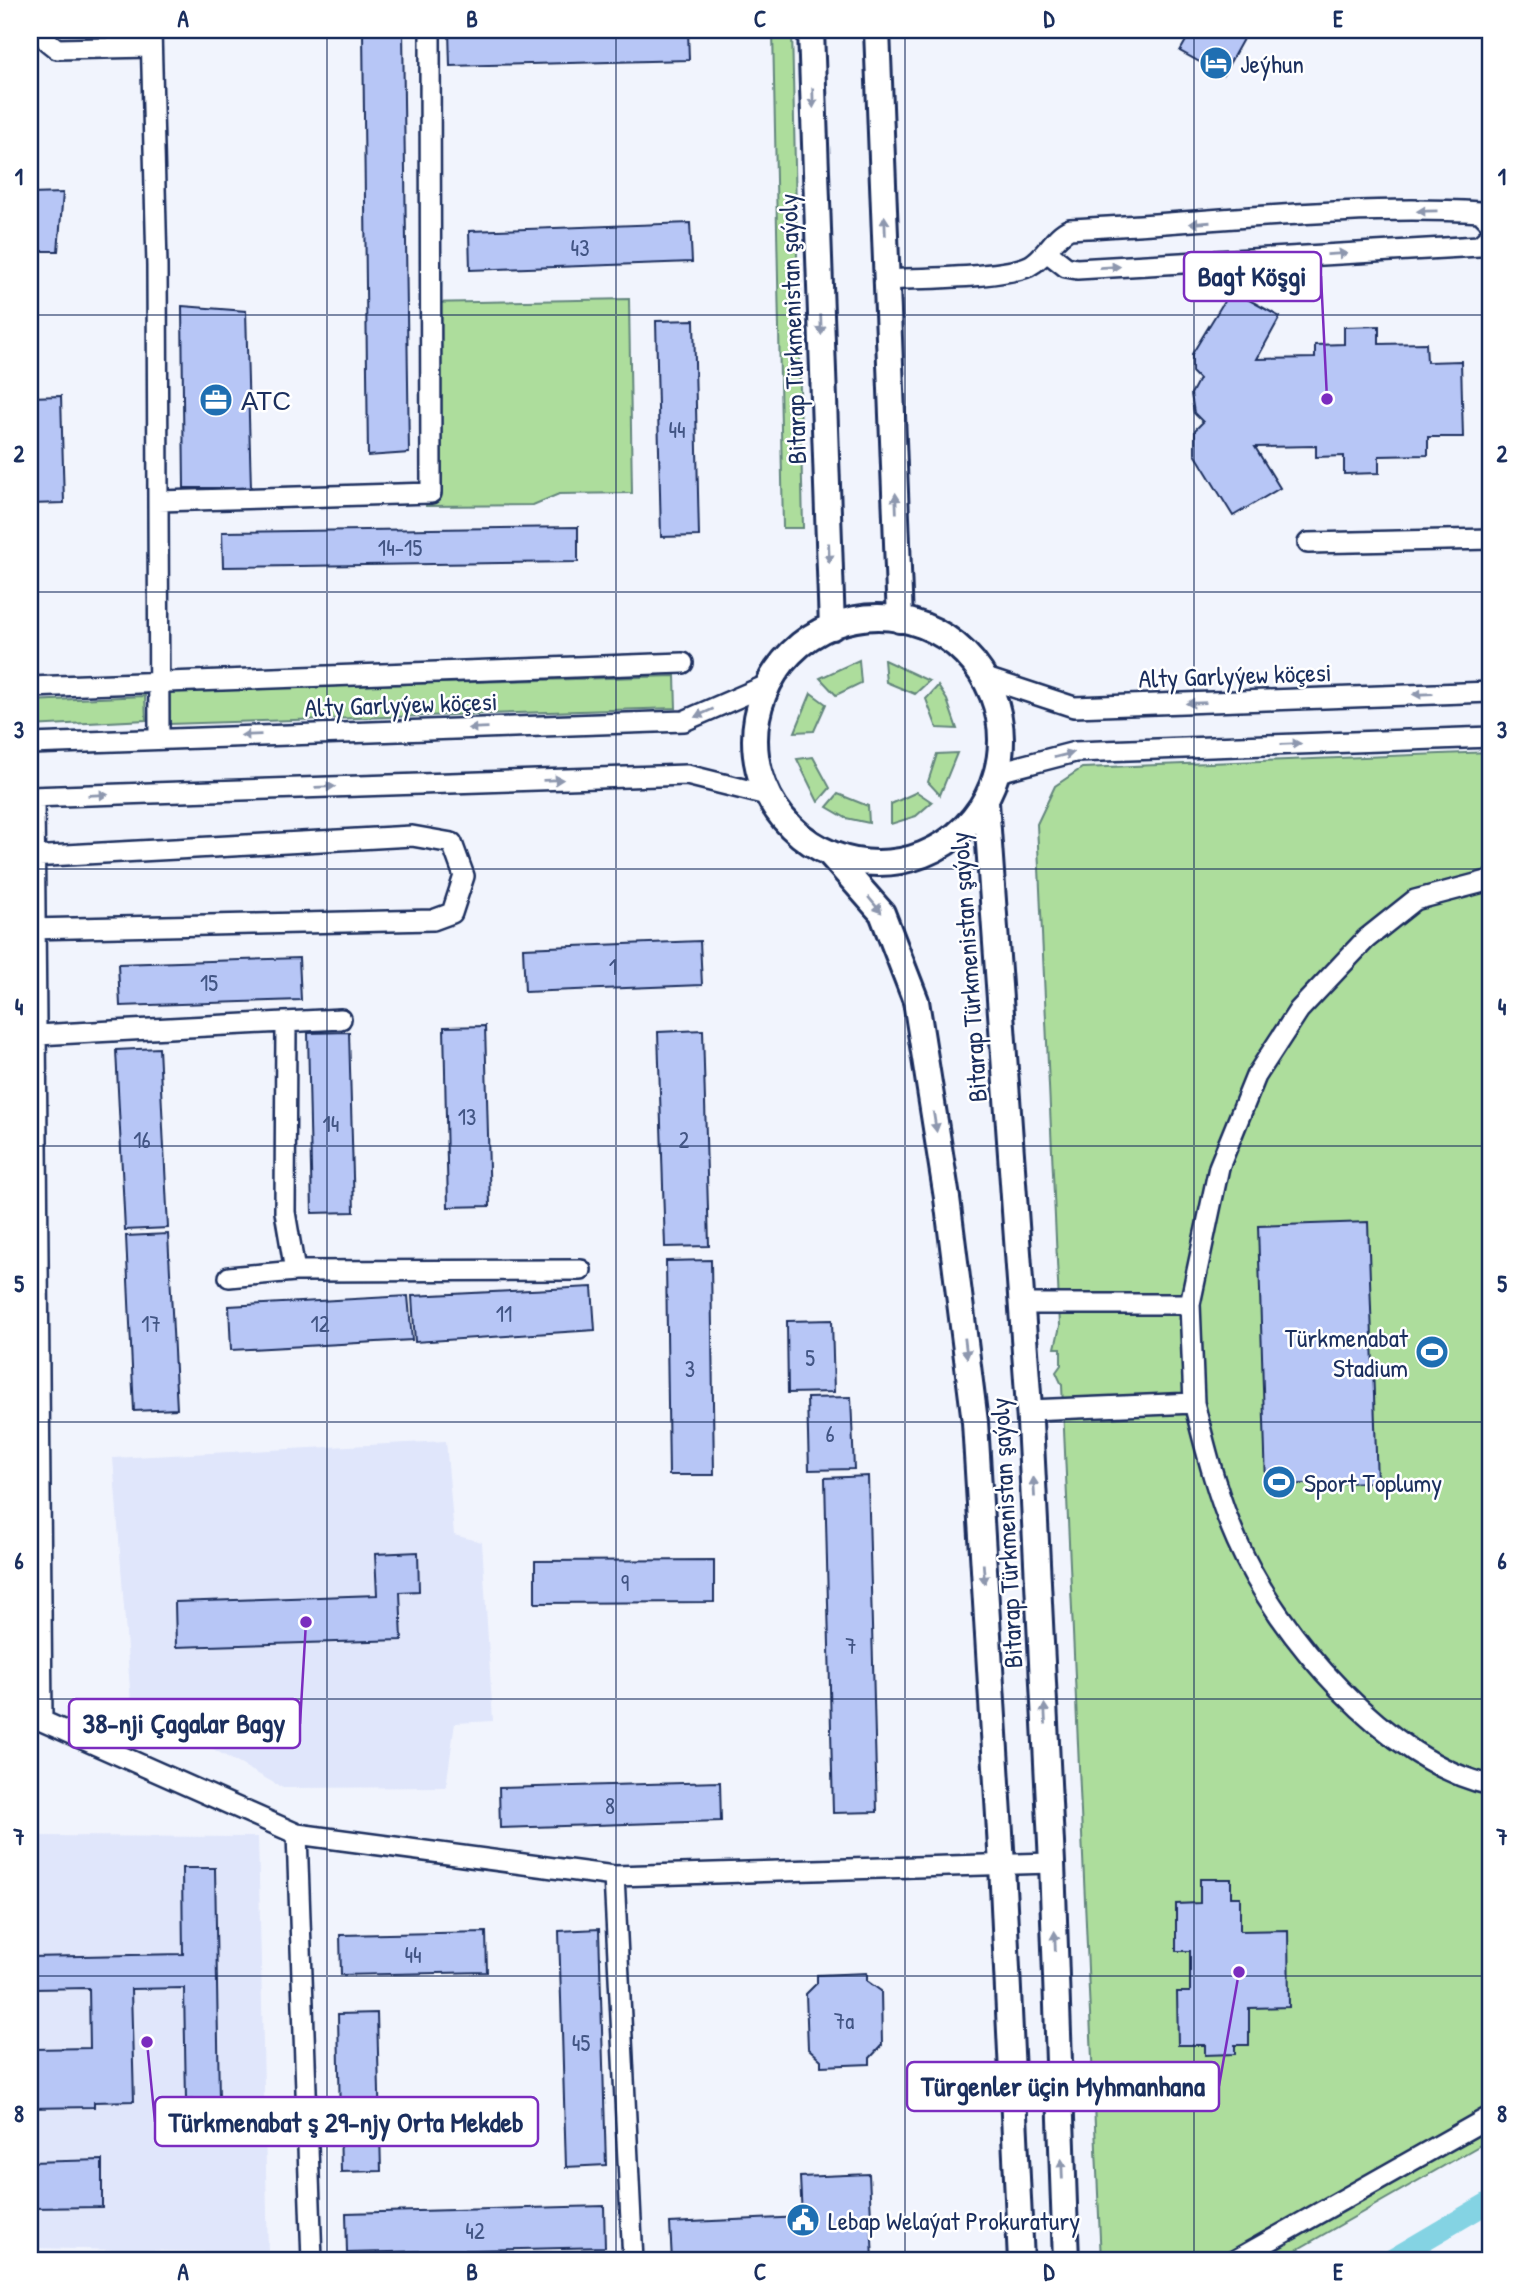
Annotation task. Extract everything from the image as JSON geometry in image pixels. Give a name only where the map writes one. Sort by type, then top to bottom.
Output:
[{"type":"main road","name":"Bitarap Türkmenistan şaýoly","points":[[811,30],[832,627]]},
{"type":"main road","points":[[877,30],[900,620]]},
{"type":"main road","points":[[884,616],[900,620],[926,626],[960,647],[986,678],[998,707],[1002,740],[998,772],[986,802],[963,830],[934,850],[900,862],[864,863],[830,854],[797,833],[783,820],[767,795],[755,760],[755,722],[766,685],[782,661],[804,641],[842,622],[884,616]]},
{"type":"main road","name":"Bitarap Türkmenistan şaýoly","points":[[986,802],[1030,1410],[1052,1863],[1066,2261]]},
{"type":"main road","name":"Bitarap Türkmenistan şaýoly","points":[[830,854],[882,913],[916,1001],[947,1198],[975,1422],[1002,1865],[1021,2261]]},
{"type":"street","points":[[42,30],[47,41],[57,49],[151,39],[159,501],[159,737]]},
{"type":"street","points":[[159,501],[430,493],[430,30]]},
{"type":"street","points":[[887,279],[966,275],[1026,268],[1047,252],[1062,232],[1070,229],[1450,210],[1480,212],[1491,223]]},
{"type":"street","points":[[1047,252],[1066,267],[1077,269],[1479,246],[1491,235]]},
{"type":"street","points":[[1308,544],[1491,540]]},
{"type":"street","points":[[30,687],[159,680],[683,663]]},
{"type":"street","name":"Alty Garlyýew köçesi","points":[[986,678],[1074,707],[1491,692]]},
{"type":"street","name":"Alty Garlyýew köçesi","points":[[30,744],[159,737],[684,721],[766,685]]},
{"type":"street","points":[[998,772],[1075,752],[1491,737]]},
{"type":"street","points":[[767,795],[687,775],[32,797],[37,1035],[34,1607],[42,1721],[298,1834],[614,1876],[1052,1863]]},
{"type":"street","points":[[33,857],[412,836],[452,843],[464,876],[452,913],[433,920],[33,929]]},
{"type":"street","points":[[1491,880],[1415,900],[1366,939],[1299,1010],[1256,1076],[1219,1167],[1190,1304],[1195,1403],[1215,1485],[1237,1542],[1262,1591],[1342,1695],[1424,1759],[1491,1785]]},
{"type":"street","points":[[37,1035],[286,1024],[341,1019]]},
{"type":"street","points":[[286,1024],[285,1212],[295,1272]]},
{"type":"street","points":[[229,1277],[295,1272],[581,1270]]},
{"type":"street","points":[[1022,1304],[1190,1304]]},
{"type":"street","points":[[1030,1410],[1195,1403]]},
{"type":"street","points":[[298,1834],[312,2261]]},
{"type":"street","points":[[614,1876],[633,2261]]},
{"type":"street","points":[[1234,2261],[1491,2116]]},
{"type":"shaded area","points":[[446,1441],[454,1535],[482,1542],[493,1721],[455,1723],[446,1787],[283,1788],[131,1703],[113,1458]]},
{"type":"shaded area","points":[[30,1836],[258,1837],[268,2253],[30,2248]]},
{"type":"green space","points":[[773,30],[792,30],[803,528],[783,528]]},
{"type":"green space","points":[[629,299],[632,493],[559,494],[533,505],[426,506],[423,303]]},
{"type":"green space","points":[[859,660],[861,683],[836,695],[820,678]]},
{"type":"green space","points":[[884,660],[929,681],[915,694],[886,682]]},
{"type":"green space","points":[[675,676],[676,708],[169,724],[168,691]]},
{"type":"green space","points":[[938,686],[947,700],[957,729],[937,728],[926,699]]},
{"type":"green space","points":[[811,693],[826,704],[814,731],[795,732]]},
{"type":"green space","points":[[145,696],[146,720],[30,726],[30,701]]},
{"type":"green space","name":"Sport Toplumy","points":[[1491,752],[1491,2139],[1277,2261],[1101,2261],[1062,1385],[1056,1372],[1061,1365],[1061,1348],[1055,1348],[1060,1326],[1037,824],[1055,786],[1082,768]]},
{"type":"green space","points":[[957,753],[940,795],[928,782],[937,754]]},
{"type":"green space","points":[[813,757],[830,788],[818,802],[797,759]]},
{"type":"green space","points":[[917,792],[932,802],[916,816],[891,824],[891,804]]},
{"type":"green space","points":[[838,794],[868,806],[869,823],[846,818],[827,807]]},
{"type":"building","points":[[363,30],[403,30],[409,453],[368,456]]},
{"type":"building","points":[[449,30],[688,30],[689,60],[450,66]]},
{"type":"building","name":"Jeýhun","points":[[1192,30],[1248,30],[1223,75],[1180,51]]},
{"type":"building","points":[[63,193],[58,251],[30,251],[30,194]]},
{"type":"building","points":[[690,223],[692,262],[470,270],[469,231]]},
{"type":"building","points":[[1231,290],[1280,317],[1257,359],[1315,358],[1315,345],[1344,344],[1344,327],[1379,326],[1379,344],[1426,343],[1427,362],[1461,361],[1463,437],[1428,437],[1428,455],[1379,456],[1379,473],[1344,474],[1344,456],[1316,457],[1316,446],[1255,447],[1280,488],[1233,516],[1195,454],[1195,430],[1203,422],[1194,413],[1191,394],[1199,379],[1192,372],[1192,354]]},
{"type":"building","name":"АТС","points":[[182,306],[246,311],[251,488],[184,488]]},
{"type":"building","points":[[694,320],[699,536],[661,537],[656,321]]},
{"type":"building","points":[[61,396],[64,503],[30,504],[30,397]]},
{"type":"building","points":[[578,527],[578,562],[223,567],[222,532]]},
{"type":"building","points":[[700,941],[702,985],[525,992],[523,948]]},
{"type":"building","points":[[299,958],[301,1000],[120,1006],[118,964]]},
{"type":"building","points":[[485,1026],[490,1206],[448,1207],[444,1027]]},
{"type":"building","points":[[703,1030],[709,1246],[665,1247],[658,1032]]},
{"type":"building","points":[[349,1032],[354,1212],[312,1213],[308,1033]]},
{"type":"building","points":[[159,1048],[168,1228],[125,1230],[116,1050]]},
{"type":"building","points":[[1368,1222],[1377,1482],[1266,1485],[1258,1226]]},
{"type":"building","points":[[168,1234],[177,1409],[134,1411],[126,1236]]},
{"type":"building","points":[[711,1260],[714,1475],[669,1475],[666,1261]]},
{"type":"building","points":[[592,1287],[595,1330],[415,1342],[412,1296]]},
{"type":"building","points":[[408,1296],[412,1340],[231,1350],[229,1306]]},
{"type":"building","points":[[832,1320],[834,1392],[788,1393],[787,1321]]},
{"type":"building","points":[[851,1397],[854,1469],[809,1470],[807,1398]]},
{"type":"building","points":[[868,1476],[877,1812],[833,1813],[825,1478]]},
{"type":"building","points":[[418,1552],[419,1591],[400,1592],[402,1640],[176,1647],[175,1602],[377,1595],[375,1554]]},
{"type":"building","points":[[714,1560],[714,1602],[535,1603],[535,1561]]},
{"type":"building","points":[[720,1782],[721,1821],[500,1828],[499,1788]]},
{"type":"building","points":[[182,1868],[215,1868],[219,2099],[186,2100],[184,1988],[131,1989],[134,2101],[94,2102],[94,2107],[30,2108],[30,1957],[183,1954]],"holes":[[[89,1988],[90,2048],[34,2049],[33,1989]]]},
{"type":"building","points":[[1200,1879],[1231,1879],[1231,1897],[1240,1897],[1240,1931],[1288,1930],[1289,2007],[1249,2008],[1249,2045],[1235,2045],[1235,2054],[1205,2055],[1205,2045],[1178,2045],[1177,1992],[1190,1992],[1190,1951],[1176,1951],[1176,1904],[1200,1903]]},
{"type":"building","points":[[599,1929],[606,2165],[566,2167],[559,1931]]},
{"type":"building","points":[[486,1932],[487,1972],[341,1975],[340,1935]]},
{"type":"building","points":[[867,1973],[867,1981],[881,1991],[882,2045],[870,2058],[870,2064],[821,2066],[821,2060],[808,2048],[806,1994],[817,1983],[817,1975]]},
{"type":"building","points":[[377,2013],[381,2171],[341,2172],[338,2014]]},
{"type":"building","points":[[102,2160],[102,2207],[30,2208],[30,2162]]},
{"type":"building","name":"Lebap Welaýat Prokuratury","points":[[869,2174],[873,2261],[672,2261],[670,2223],[802,2217],[800,2177]]},
{"type":"building","points":[[604,2206],[605,2247],[347,2253],[346,2213]]},
{"type":"waterway","points":[[1389,2261],[1491,2201]]},
{"type":"place","name":"Jeýhun","points":[[1216,63]]},
{"type":"place","name":"Bagt Köşgi","points":[[1327,399]]},
{"type":"place","name":"АТС","points":[[216,400]]},
{"type":"place","name":"Türkmenabat Stadium","points":[[1432,1352]]},
{"type":"place","name":"Sport Toplumy","points":[[1279,1482]]},
{"type":"place","name":"38-nji Çagalar Bagy","points":[[306,1622]]},
{"type":"place","name":"Türgenler üçin Myhmanhana","points":[[1239,1972]]},
{"type":"place","name":"Türkmenabat ş 29-njy Orta Mekdeb","points":[[147,2042]]},
{"type":"place","name":"Lebap Welaýat Prokuratury","points":[[803,2220]]}]
